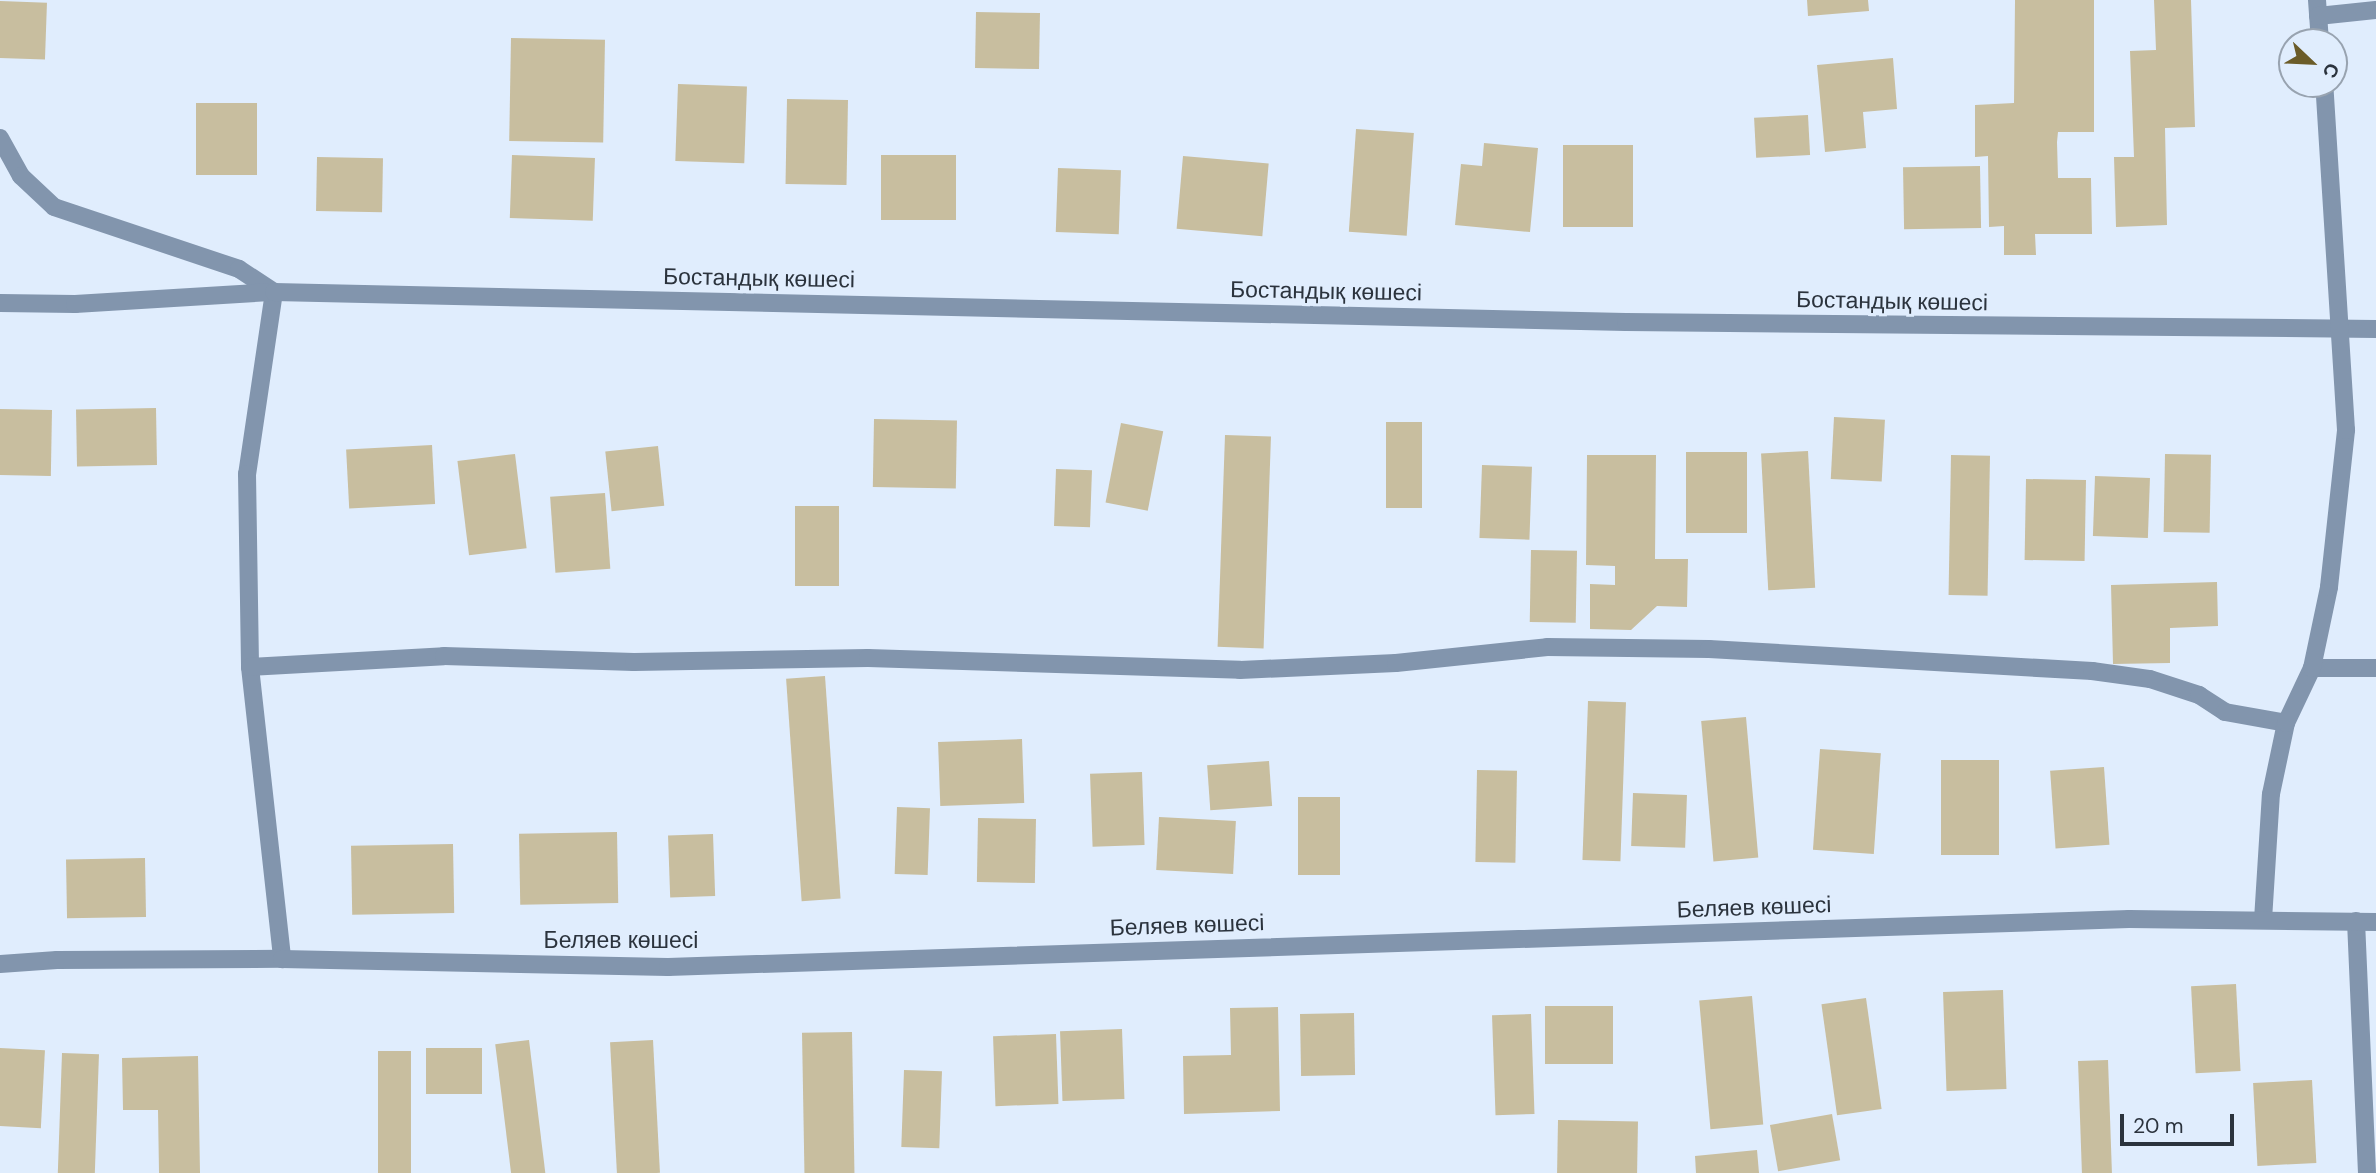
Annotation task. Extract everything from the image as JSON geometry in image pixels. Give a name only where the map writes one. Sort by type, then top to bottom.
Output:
[{"type":"street","points":[[2319,28],[2318,8],[2376,10]]},
{"type":"street","points":[[2263,920],[2272,794],[2286,723],[2312,668],[2329,587],[2346,430],[2325,98]]},
{"type":"street","points":[[0,138],[21,176],[54,206],[239,269],[274,292],[247,474],[250,667],[282,959]]},
{"type":"street","name":"Бостандық көшесі","points":[[0,303],[75,304],[274,292],[1626,322],[2376,329]]},
{"type":"street","points":[[250,667],[444,656],[634,662],[868,658],[1241,670],[1396,663],[1547,647],[1709,649],[2092,671],[2150,679],[2199,695],[2225,712],[2286,723]]},
{"type":"street","points":[[2312,668],[2376,668]]},
{"type":"street","name":"Беляев көшесі","points":[[0,964],[57,960],[282,959],[668,967],[2115,919],[2376,922]]},
{"type":"street","points":[[2356,921],[2367,1173]]},
{"type":"building","points":[[1807,0],[1868,0],[1869,11],[1808,16]]},
{"type":"building","points":[[2015,0],[2094,0],[2094,132],[2058,132],[2057,142],[2058,178],[2091,178],[2092,234],[2035,234],[2036,255],[2004,255],[2004,226],[1989,227],[1988,156],[1975,157],[1975,105],[2014,103]]},
{"type":"building","points":[[2154,0],[2191,0],[2195,127],[2165,128],[2167,225],[2116,227],[2114,157],[2134,157],[2130,51],[2156,50]]},
{"type":"building","points":[[0,1],[47,3],[45,60],[0,58]]},
{"type":"building","points":[[976,12],[1040,13],[1039,69],[975,68]]},
{"type":"building","points":[[511,38],[605,40],[603,143],[509,141]]},
{"type":"building","points":[[1893,58],[1897,109],[1863,112],[1866,148],[1825,152],[1817,65]]},
{"type":"building","points":[[678,84],[747,86],[744,163],[675,161]]},
{"type":"building","points":[[787,99],[848,100],[847,185],[786,184]]},
{"type":"building","points":[[196,103],[257,103],[257,175],[196,175]]},
{"type":"building","points":[[1808,115],[1810,155],[1756,158],[1754,118]]},
{"type":"building","points":[[1356,129],[1414,133],[1407,236],[1349,232]]},
{"type":"building","points":[[1484,143],[1538,148],[1530,232],[1455,225],[1461,164],[1482,166]]},
{"type":"building","points":[[1563,145],[1633,145],[1633,227],[1563,227]]},
{"type":"building","points":[[512,155],[595,158],[593,221],[510,218]]},
{"type":"building","points":[[881,155],[956,155],[956,220],[881,220]]},
{"type":"building","points":[[1183,156],[1269,163],[1262,236],[1177,229]]},
{"type":"building","points":[[317,157],[383,158],[382,212],[316,211]]},
{"type":"building","points":[[1980,166],[1981,228],[1904,229],[1903,167]]},
{"type":"building","points":[[1058,168],[1121,170],[1119,234],[1056,232]]},
{"type":"building","points":[[156,408],[157,465],[77,466],[76,409]]},
{"type":"building","points":[[0,409],[52,410],[51,476],[0,475]]},
{"type":"building","points":[[1834,417],[1885,420],[1882,482],[1831,479]]},
{"type":"building","points":[[874,419],[957,420],[956,488],[873,487]]},
{"type":"building","points":[[1386,422],[1422,422],[1422,508],[1386,508]]},
{"type":"building","points":[[1121,423],[1163,431],[1148,511],[1106,503]]},
{"type":"building","points":[[1225,435],[1271,437],[1264,648],[1218,647]]},
{"type":"building","points":[[432,445],[435,504],[349,508],[346,450]]},
{"type":"building","points":[[658,446],[664,506],[612,511],[605,452]]},
{"type":"building","points":[[1808,451],[1815,588],[1768,590],[1761,453]]},
{"type":"building","points":[[1686,452],[1747,452],[1747,533],[1686,533]]},
{"type":"building","points":[[515,454],[527,548],[469,555],[457,461]]},
{"type":"building","points":[[2165,454],[2211,455],[2210,533],[2164,532]]},
{"type":"building","points":[[1587,455],[1656,455],[1655,559],[1688,559],[1687,607],[1657,606],[1631,630],[1590,629],[1590,584],[1615,585],[1615,566],[1586,565]]},
{"type":"building","points":[[1951,455],[1990,456],[1988,596],[1949,595]]},
{"type":"building","points":[[1482,465],[1532,467],[1529,540],[1479,538]]},
{"type":"building","points":[[1056,469],[1092,470],[1090,527],[1054,526]]},
{"type":"building","points":[[2095,476],[2150,478],[2148,538],[2093,536]]},
{"type":"building","points":[[2026,479],[2086,480],[2085,561],[2025,560]]},
{"type":"building","points":[[605,493],[610,569],[555,573],[550,497]]},
{"type":"building","points":[[795,506],[839,506],[839,586],[795,586]]},
{"type":"building","points":[[1531,550],[1577,551],[1576,623],[1530,622]]},
{"type":"building","points":[[2217,582],[2218,626],[2170,628],[2170,663],[2113,664],[2111,585]]},
{"type":"building","points":[[825,676],[841,898],[802,901],[786,679]]},
{"type":"building","points":[[1588,701],[1626,702],[1620,861],[1582,860]]},
{"type":"building","points":[[1746,717],[1758,857],[1713,861],[1701,721]]},
{"type":"building","points":[[1022,739],[1024,803],[940,806],[938,742]]},
{"type":"building","points":[[1820,749],[1881,753],[1874,854],[1813,850]]},
{"type":"building","points":[[1941,760],[1999,760],[1999,855],[1941,855]]},
{"type":"building","points":[[1269,761],[1272,806],[1210,810],[1207,765]]},
{"type":"building","points":[[2104,767],[2109,845],[2056,849],[2050,771]]},
{"type":"building","points":[[1477,770],[1517,771],[1515,863],[1475,862]]},
{"type":"building","points":[[1142,772],[1145,845],[1093,847],[1090,774]]},
{"type":"building","points":[[1633,793],[1687,795],[1685,848],[1631,846]]},
{"type":"building","points":[[1298,797],[1340,797],[1340,875],[1298,875]]},
{"type":"building","points":[[897,807],[930,808],[928,875],[895,874]]},
{"type":"building","points":[[1159,817],[1236,821],[1233,874],[1156,870]]},
{"type":"building","points":[[978,818],[1036,819],[1035,883],[977,882]]},
{"type":"building","points":[[617,832],[618,903],[520,905],[519,834]]},
{"type":"building","points":[[713,834],[715,896],[670,898],[668,836]]},
{"type":"building","points":[[453,844],[454,913],[352,915],[351,846]]},
{"type":"building","points":[[145,858],[146,917],[67,918],[66,859]]},
{"type":"building","points":[[2236,984],[2241,1071],[2196,1073],[2191,986]]},
{"type":"building","points":[[2003,990],[2006,1089],[1946,1091],[1943,992]]},
{"type":"building","points":[[1752,996],[1763,1125],[1710,1129],[1699,1001]]},
{"type":"building","points":[[1866,998],[1882,1109],[1837,1115],[1821,1004]]},
{"type":"building","points":[[1545,1006],[1613,1006],[1613,1064],[1545,1064]]},
{"type":"building","points":[[1278,1007],[1280,1111],[1184,1114],[1183,1056],[1231,1055],[1230,1008]]},
{"type":"building","points":[[1354,1013],[1355,1075],[1301,1076],[1300,1014]]},
{"type":"building","points":[[1531,1014],[1534,1114],[1496,1115],[1492,1015]]},
{"type":"building","points":[[1122,1029],[1124,1099],[1062,1101],[1060,1031]]},
{"type":"building","points":[[852,1032],[854,1173],[804,1173],[802,1033]]},
{"type":"building","points":[[1056,1034],[1058,1104],[995,1106],[993,1036]]},
{"type":"building","points":[[529,1040],[545,1173],[511,1173],[495,1044]]},
{"type":"building","points":[[653,1040],[660,1173],[617,1173],[610,1042]]},
{"type":"building","points":[[0,1048],[45,1050],[41,1128],[0,1126]]},
{"type":"building","points":[[426,1048],[482,1048],[482,1094],[426,1094]]},
{"type":"building","points":[[378,1051],[411,1051],[411,1173],[378,1173]]},
{"type":"building","points":[[62,1053],[99,1054],[95,1173],[58,1173]]},
{"type":"building","points":[[198,1056],[200,1173],[159,1173],[158,1110],[123,1110],[122,1058]]},
{"type":"building","points":[[2108,1060],[2112,1173],[2082,1173],[2078,1061]]},
{"type":"building","points":[[904,1070],[942,1071],[939,1148],[901,1147]]},
{"type":"building","points":[[2312,1080],[2316,1163],[2257,1166],[2253,1083]]},
{"type":"building","points":[[1832,1114],[1840,1160],[1778,1171],[1770,1125]]},
{"type":"building","points":[[1558,1120],[1638,1121],[1637,1173],[1557,1173]]},
{"type":"building","points":[[1757,1150],[1759,1173],[1696,1173],[1695,1156]]}]
